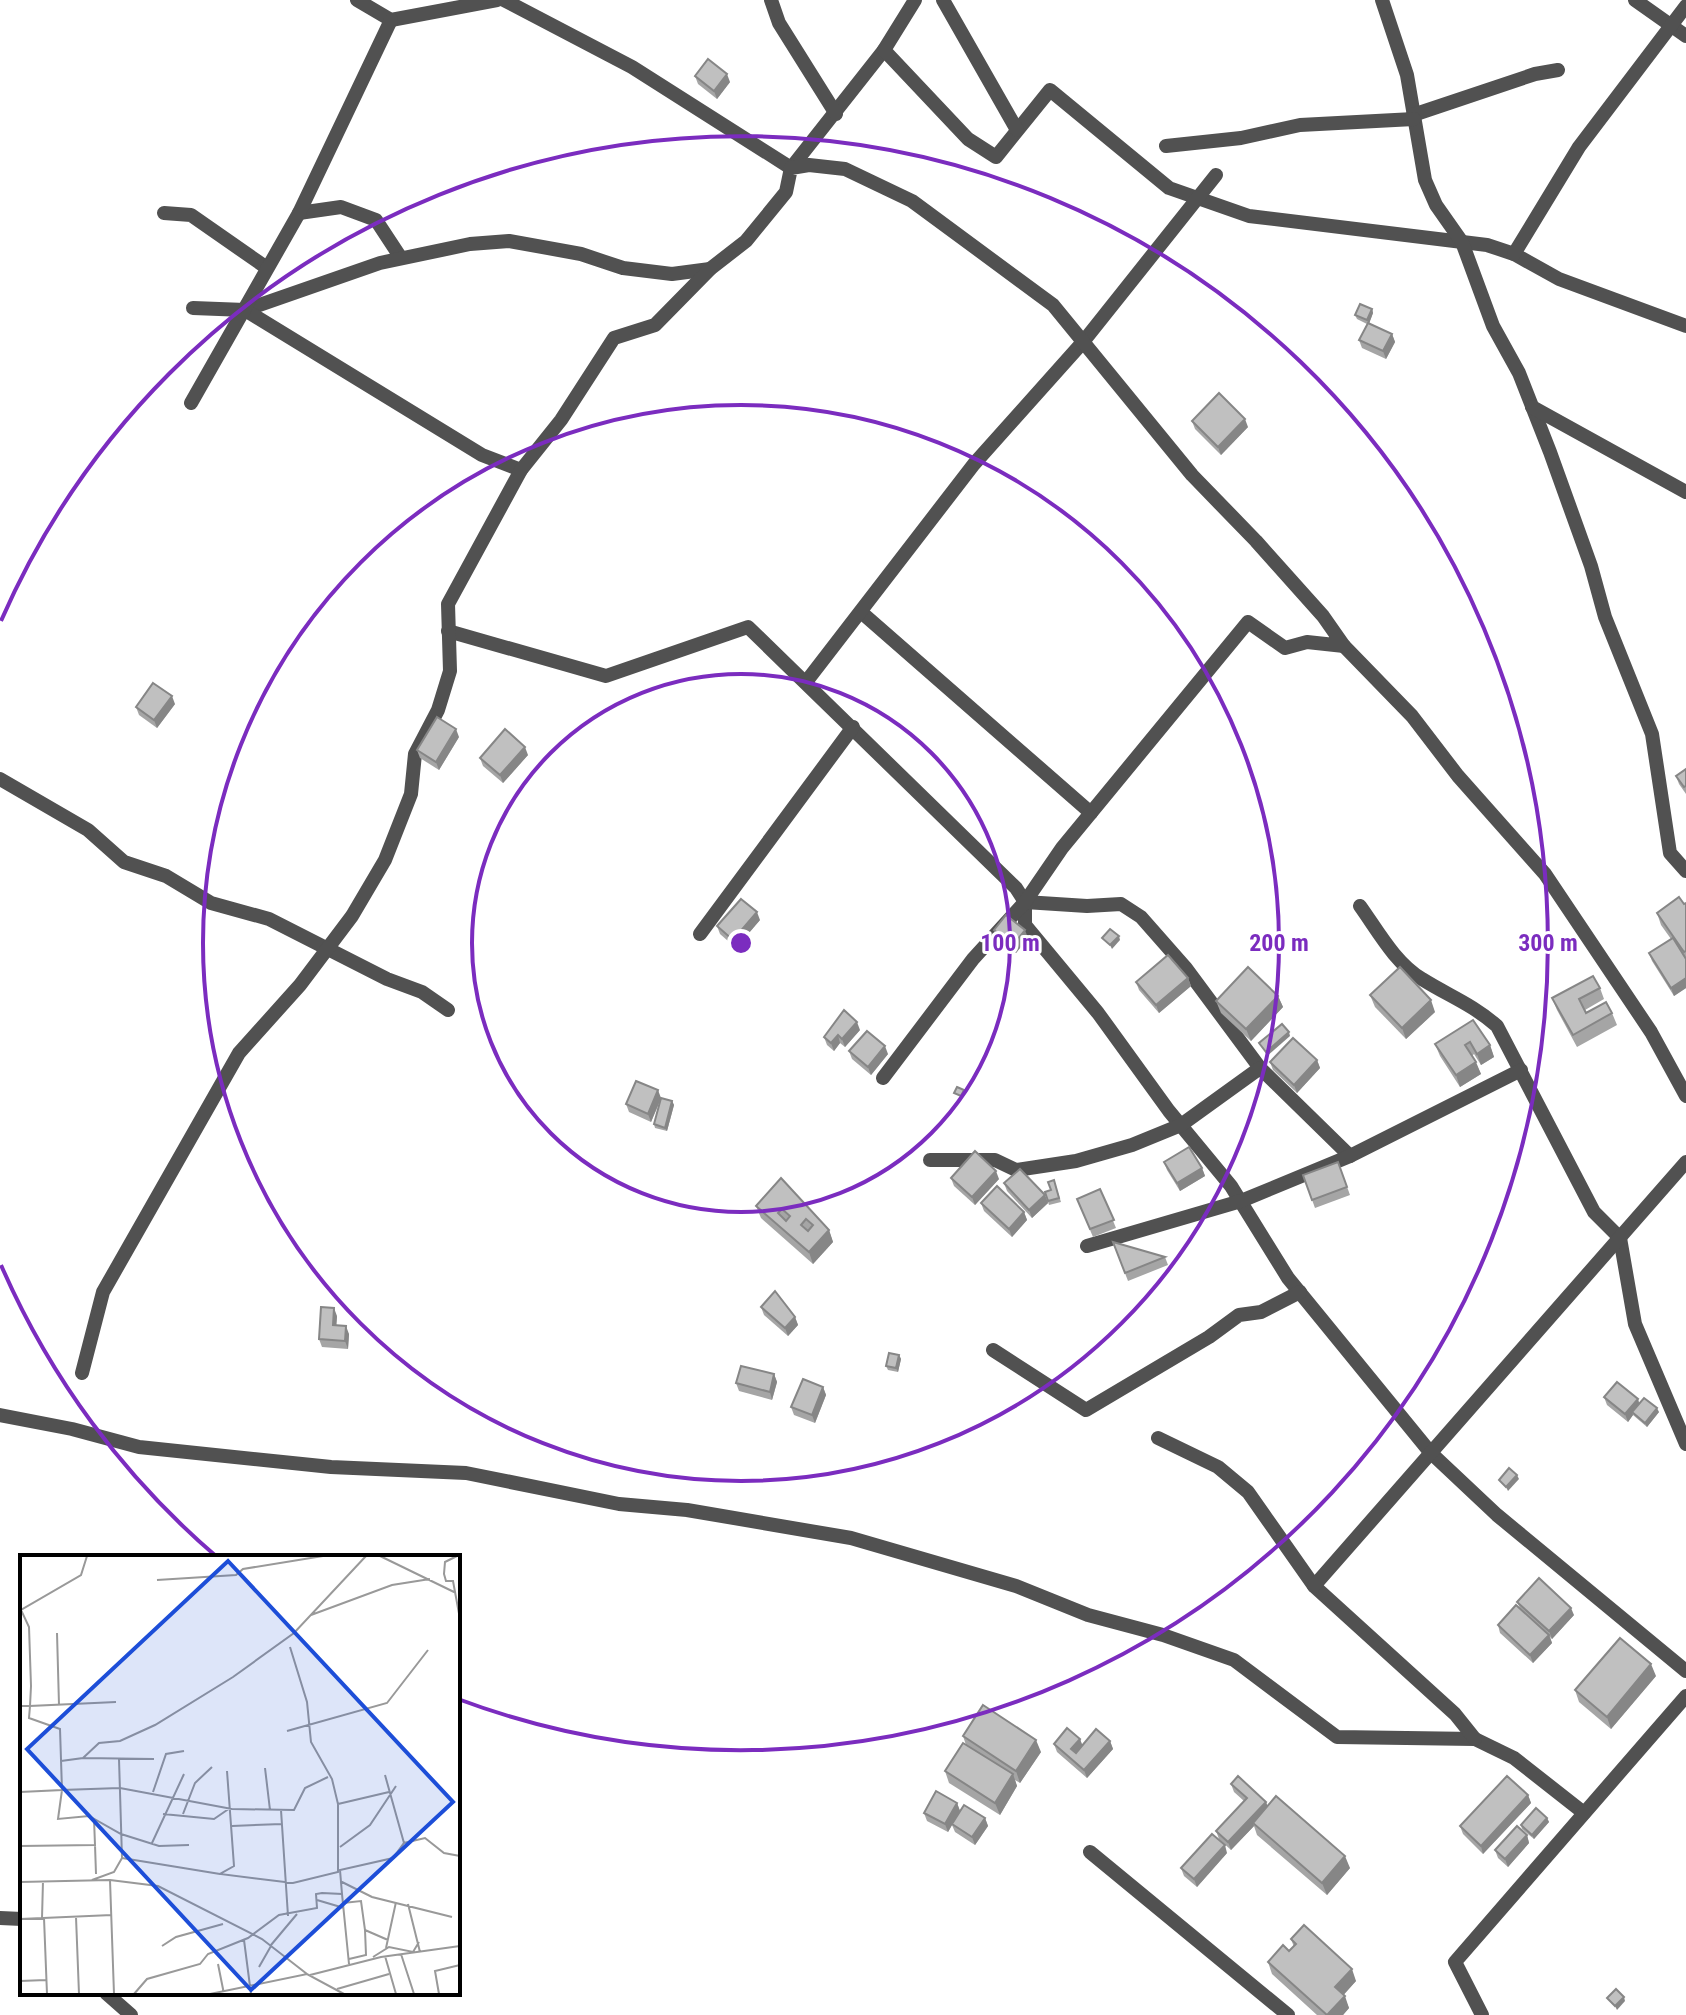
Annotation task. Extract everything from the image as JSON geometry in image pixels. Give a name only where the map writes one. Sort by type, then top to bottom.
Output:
[{"type":"street","points":[[357,0],[391,20],[497,0]]},
{"type":"street","points":[[504,0],[632,67],[791,168],[809,165],[845,169],[912,201],[1053,305],[1192,475],[1266,552],[1344,646],[1412,716],[1458,776],[1545,874],[1651,1032],[1686,1096]]},
{"type":"street","points":[[771,0],[779,23],[836,114]]},
{"type":"street","points":[[943,0],[1017,130]]},
{"type":"street","points":[[1382,0],[1407,75],[1425,180],[1436,205],[1462,242],[1493,326],[1519,373],[1532,407],[1591,566],[1605,617],[1652,734],[1670,853],[1686,871]]},
{"type":"street","points":[[1635,0],[1686,36]]},
{"type":"street","points":[[82,1373],[103,1292],[239,1053],[327,949],[385,860],[411,794],[415,754],[438,710],[450,671],[448,604],[521,470],[561,420],[614,338],[655,325],[710,269],[746,241],[786,192],[791,168],[884,50],[911,1]]},
{"type":"street","points":[[1514,254],[1579,147],[1686,6]]},
{"type":"street","points":[[191,403],[299,213],[391,20]]},
{"type":"street","points":[[884,50],[968,139],[996,157],[1050,90],[1169,188],[1249,216],[1462,242],[1514,254],[1559,279],[1686,326]]},
{"type":"street","points":[[1166,146],[1241,138],[1300,125],[1414,117],[1535,74],[1558,70]]},
{"type":"street","points":[[806,682],[974,464],[1083,342],[1216,175]]},
{"type":"street","points":[[299,213],[341,207],[376,220],[401,258]]},
{"type":"street","points":[[164,213],[191,215],[267,268]]},
{"type":"street","points":[[193,308],[245,310],[401,258],[470,244],[509,241],[581,254],[623,268],[672,274],[710,269]]},
{"type":"street","points":[[245,310],[482,455],[521,470]]},
{"type":"street","points":[[1532,407],[1686,492]]},
{"type":"street","points":[[861,612],[1091,813]]},
{"type":"street","points":[[883,1078],[973,959],[1025,902],[1091,813],[1248,622],[1285,648],[1307,642],[1344,646]]},
{"type":"street","points":[[448,631],[606,676],[748,627],[1016,888],[1025,902],[1025,925],[1098,1013],[1241,1201],[1300,1292],[1430,1452],[1497,1515],[1686,1671]]},
{"type":"street","points":[[700,934],[853,727]]},
{"type":"street","points":[[0,779],[88,830],[124,862],[166,876],[211,903],[269,919],[422,992],[448,1010]]},
{"type":"street","points":[[1025,902],[1087,906],[1121,904],[1141,917],[1185,967],[1260,1068],[1350,1156]]},
{"type":"street","points":[[1360,906],[1393,952],[1419,978],[1472,1004],[1497,1026],[1594,1212],[1620,1238],[1635,1324],[1686,1444]]},
{"type":"street","points":[[930,1160],[995,1160],[1016,1170],[1076,1161],[1132,1145],[1181,1125],[1260,1068]]},
{"type":"street","points":[[1087,1246],[1241,1201],[1350,1156],[1521,1070]]},
{"type":"street","points":[[1314,1586],[1686,1162]]},
{"type":"street","points":[[993,1350],[1086,1410],[1209,1337],[1239,1315],[1261,1312],[1300,1292]]},
{"type":"street","points":[[1674,1419],[1686,1407]]},
{"type":"street","points":[[0,1415],[72,1429],[139,1447],[331,1467],[466,1473],[619,1504],[687,1510],[851,1538],[1016,1586],[1088,1615],[1163,1635],[1234,1660],[1337,1737],[1475,1739],[1514,1758],[1584,1813]]},
{"type":"street","points":[[1158,1438],[1218,1467],[1248,1492],[1314,1586],[1455,1714],[1475,1739]]},
{"type":"street","points":[[1482,2015],[1455,1962],[1686,1696]]},
{"type":"street","points":[[1090,1852],[1288,2015]]},
{"type":"street","points":[[0,1918],[20,1919]]},
{"type":"street","points":[[108,1995],[131,2015]]},
{"type":"building","points":[[708,59],[727,74],[714,91],[695,76]]},
{"type":"building","points":[[1360,304],[1372,309],[1367,320],[1355,315]]},
{"type":"building","points":[[1368,323],[1392,334],[1383,351],[1359,340]]},
{"type":"building","points":[[1219,393],[1245,419],[1218,447],[1192,421]]},
{"type":"building","points":[[153,683],[172,696],[154,720],[136,707]]},
{"type":"building","points":[[437,717],[456,729],[436,762],[417,750]]},
{"type":"building","points":[[505,729],[525,747],[500,775],[480,758]]},
{"type":"building","points":[[1686,769],[1686,786],[1684,787],[1676,776]]},
{"type":"building","points":[[1679,897],[1686,903],[1684,952],[1657,913]]},
{"type":"building","points":[[741,899],[757,912],[733,940],[717,926]]},
{"type":"building","points":[[1006,915],[1025,930],[1013,945],[994,930]]},
{"type":"building","points":[[1110,929],[1119,936],[1110,945],[1102,938]]},
{"type":"building","points":[[1673,938],[1686,959],[1686,978],[1671,988],[1649,953]]},
{"type":"building","points":[[1168,955],[1188,978],[1156,1005],[1136,982]]},
{"type":"building","points":[[1248,967],[1278,996],[1246,1029],[1216,1001]]},
{"type":"building","points":[[1400,967],[1431,1000],[1402,1028],[1370,995]]},
{"type":"building","points":[[1593,976],[1600,988],[1579,999],[1586,1013],[1606,1002],[1612,1013],[1573,1035],[1552,998]]},
{"type":"building","points":[[844,1010],[857,1022],[842,1039],[838,1035],[831,1043],[824,1037]]},
{"type":"building","points":[[1473,1020],[1490,1045],[1477,1054],[1470,1042],[1465,1045],[1476,1062],[1456,1075],[1435,1044]]},
{"type":"building","points":[[1282,1024],[1289,1032],[1266,1052],[1259,1043]]},
{"type":"building","points":[[867,1031],[885,1046],[868,1067],[849,1051]]},
{"type":"building","points":[[1293,1038],[1317,1060],[1294,1085],[1270,1062]]},
{"type":"building","points":[[636,1081],[658,1090],[648,1114],[626,1104]]},
{"type":"building","points":[[957,1087],[964,1090],[961,1096],[954,1093]]},
{"type":"building","points":[[661,1098],[672,1101],[665,1128],[654,1124]]},
{"type":"building","points":[[1189,1147],[1202,1168],[1177,1183],[1164,1162]]},
{"type":"building","points":[[975,1151],[996,1171],[972,1197],[951,1178]]},
{"type":"building","points":[[1338,1162],[1347,1187],[1312,1200],[1303,1175]]},
{"type":"building","points":[[1020,1169],[1045,1195],[1029,1210],[1004,1183]]},
{"type":"building","points":[[781,1178],[829,1230],[809,1252],[756,1206]],"holes":[[[782,1209],[790,1216],[786,1221],[778,1213]],[[806,1219],[813,1225],[808,1231],[801,1225]]]},
{"type":"building","points":[[1054,1180],[1059,1198],[1048,1201],[1045,1192],[1051,1190],[1048,1182]]},
{"type":"building","points":[[997,1186],[1024,1212],[1009,1229],[981,1203]]},
{"type":"building","points":[[1100,1189],[1114,1220],[1090,1229],[1077,1199]]},
{"type":"building","points":[[1113,1242],[1165,1257],[1125,1273]]},
{"type":"building","points":[[775,1291],[795,1317],[785,1328],[761,1307]]},
{"type":"building","points":[[321,1307],[334,1308],[333,1325],[346,1326],[345,1341],[319,1339]]},
{"type":"building","points":[[889,1353],[899,1355],[896,1368],[886,1366]]},
{"type":"building","points":[[741,1366],[774,1374],[770,1392],[736,1383]]},
{"type":"building","points":[[803,1379],[823,1387],[812,1415],[791,1407]]},
{"type":"building","points":[[1617,1382],[1638,1399],[1625,1414],[1604,1397]]},
{"type":"building","points":[[1644,1398],[1657,1408],[1645,1423],[1632,1412]]},
{"type":"building","points":[[1509,1468],[1517,1475],[1506,1487],[1499,1480]]},
{"type":"building","points":[[1539,1578],[1571,1608],[1549,1631],[1517,1602]]},
{"type":"building","points":[[1516,1605],[1549,1635],[1530,1655],[1498,1625]]},
{"type":"building","points":[[1620,1638],[1651,1664],[1607,1717],[1575,1690]]},
{"type":"building","points":[[983,1705],[1036,1740],[1016,1771],[963,1736]]},
{"type":"building","points":[[1067,1728],[1080,1739],[1071,1749],[1076,1753],[1096,1729],[1110,1741],[1084,1770],[1054,1744]]},
{"type":"building","points":[[963,1743],[1013,1774],[995,1803],[945,1771]]},
{"type":"building","points":[[1238,1776],[1266,1802],[1228,1842],[1216,1831],[1247,1798],[1231,1784]]},
{"type":"building","points":[[1507,1776],[1528,1795],[1481,1846],[1460,1826]]},
{"type":"building","points":[[936,1791],[957,1803],[945,1824],[924,1813]]},
{"type":"building","points":[[1276,1796],[1345,1856],[1322,1883],[1253,1823]]},
{"type":"building","points":[[964,1805],[985,1818],[972,1837],[952,1824]]},
{"type":"building","points":[[1536,1808],[1547,1818],[1532,1835],[1521,1825]]},
{"type":"building","points":[[1517,1826],[1527,1835],[1505,1859],[1495,1850]]},
{"type":"building","points":[[1212,1834],[1225,1845],[1194,1879],[1181,1868]]},
{"type":"building","points":[[1304,1925],[1352,1969],[1335,1987],[1345,1996],[1327,2015],[1268,1962],[1283,1945],[1289,1951],[1296,1944],[1291,1939]]},
{"type":"building","points":[[1616,1989],[1624,1997],[1615,2006],[1607,1998]]}]
